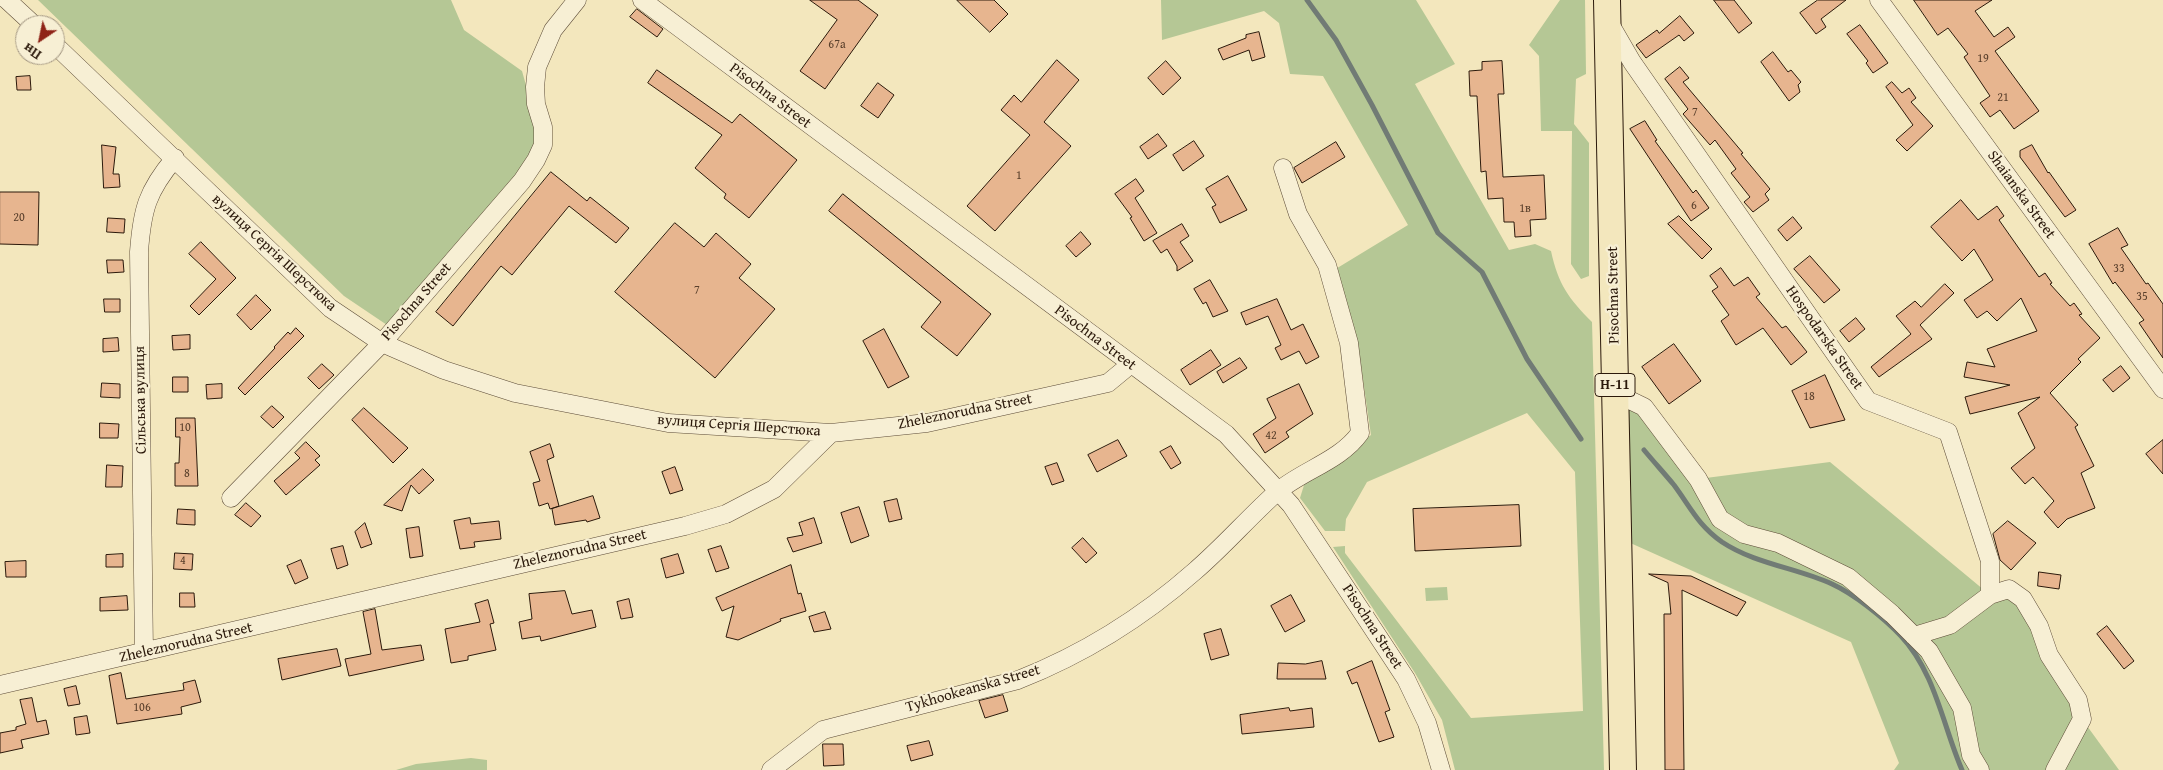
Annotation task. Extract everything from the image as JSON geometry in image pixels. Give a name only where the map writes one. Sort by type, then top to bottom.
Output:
[{"type":"main road","name":"Pisochna Street","points":[[1608,11],[1623,770]]},
{"type":"street","points":[[7,0],[23,15]]},
{"type":"street","name":"Pisochna Street","points":[[231,498],[382,343],[522,181],[536,160],[543,145],[543,127],[535,96],[536,67],[553,30],[577,0]]},
{"type":"street","name":"Pisochna Street","points":[[642,0],[1226,434],[1278,491],[1358,606],[1406,680],[1427,724],[1441,770]]},
{"type":"street","name":"Shaianska Street","points":[[1879,0],[2163,389]]},
{"type":"street","name":"Hospodarska Street","points":[[1608,11],[1632,62],[1868,401],[1948,432],[1990,561],[1990,595]]},
{"type":"street","name":"вулиця Сергія Шерстюка","points":[[65,54],[330,308],[382,343],[444,370],[515,393],[668,423],[831,433]]},
{"type":"street","name":"Сільська вулиця","points":[[144,652],[140,244],[142,218],[148,199],[157,179],[175,158]]},
{"type":"street","name":"Tykhookeanska Street","points":[[771,770],[823,730],[1018,680],[1045,669],[1104,639],[1146,612],[1196,571],[1278,491],[1352,445],[1360,433],[1349,343],[1328,266],[1298,214],[1283,168]]},
{"type":"street","name":"Zheleznorudna Street","points":[[0,685],[686,526],[726,514],[774,489],[831,433],[928,423],[1108,383],[1131,364]]},
{"type":"street","points":[[1615,392],[1644,407],[1698,479],[1720,519],[1744,534],[1778,543],[1848,576],[1892,614],[1930,651],[1962,708],[1971,755],[1980,770]]},
{"type":"street","points":[[1914,636],[1950,625],[1990,595],[2009,589],[2023,599],[2038,626],[2049,655],[2078,700],[2082,719],[2055,770]]},
{"type":"green space","points":[[38,0],[451,0],[464,30],[522,71],[537,124],[536,143],[530,160],[387,325],[344,296],[65,26],[65,15],[54,15]]},
{"type":"green space","points":[[1161,0],[1416,0],[1455,64],[1415,84],[1509,250],[1535,244],[1551,251],[1561,282],[1577,306],[1592,322],[1604,770],[1455,770],[1442,720],[1415,673],[1333,547],[1345,546],[1345,553],[1471,718],[1583,711],[1575,472],[1527,413],[1367,482],[1346,519],[1345,531],[1325,531],[1300,498],[1305,482],[1371,435],[1357,339],[1334,270],[1408,225],[1323,76],[1290,74],[1279,23],[1264,11],[1162,40]]},
{"type":"green space","points":[[1560,0],[1585,0],[1586,74],[1576,79],[1574,124],[1589,143],[1589,276],[1581,279],[1571,264],[1572,131],[1541,131],[1539,56],[1529,45]]},
{"type":"green space","points":[[1615,393],[1644,407],[1698,479],[1830,462],[1990,595],[2009,589],[2082,719],[2119,770],[1894,770],[1899,763],[1851,642],[1617,537]]},
{"type":"green space","points":[[1447,587],[1448,600],[1426,601],[1425,588]]},
{"type":"green space","points":[[471,758],[487,760],[487,770],[396,770],[416,764]]},
{"type":"building","points":[[810,0],[858,0],[878,15],[825,89],[800,71],[837,20]]},
{"type":"building","points":[[957,0],[994,0],[1008,14],[990,32]]},
{"type":"building","points":[[1714,0],[1734,0],[1752,23],[1739,33]]},
{"type":"building","points":[[1818,0],[1846,0],[1821,19],[1826,27],[1816,34],[1800,13]]},
{"type":"building","points":[[1914,0],[1992,0],[1975,11],[1994,37],[2008,27],[2015,37],[1995,51],[2039,111],[2014,129],[2000,110],[1990,117],[1980,103],[1990,96],[1964,57],[1968,54],[1948,28],[1938,35]]},
{"type":"building","points":[[637,9],[663,29],[657,37],[630,17]]},
{"type":"building","points":[[1680,16],[1694,33],[1684,41],[1679,35],[1646,58],[1636,45],[1657,30],[1659,33]]},
{"type":"building","points":[[1860,25],[1888,63],[1873,73],[1866,63],[1868,61],[1847,34]]},
{"type":"building","points":[[1259,32],[1265,57],[1252,61],[1249,50],[1223,60],[1218,49],[1246,38],[1246,35]]},
{"type":"building","points":[[1773,52],[1788,72],[1791,70],[1801,82],[1798,85],[1800,92],[1789,101],[1761,62]]},
{"type":"building","points":[[1057,60],[1079,80],[1044,122],[1071,146],[995,231],[967,206],[1030,135],[1001,110],[1014,95],[1021,102]]},
{"type":"building","points":[[1166,61],[1181,78],[1163,95],[1148,78]]},
{"type":"building","points":[[1502,61],[1504,94],[1498,94],[1503,177],[1544,175],[1546,219],[1530,220],[1531,236],[1515,237],[1514,222],[1504,222],[1503,198],[1488,199],[1486,171],[1481,172],[1477,96],[1470,96],[1469,71],[1482,70],[1482,62]]},
{"type":"building","points":[[1680,67],[1689,78],[1683,82],[1743,153],[1741,154],[1770,189],[1765,194],[1769,200],[1753,212],[1744,202],[1750,197],[1731,173],[1736,169],[1715,140],[1710,145],[1683,114],[1688,109],[1665,79]]},
{"type":"building","points":[[657,70],[732,123],[740,114],[797,160],[749,218],[724,198],[726,194],[695,168],[722,135],[648,83]]},
{"type":"building","points":[[30,76],[31,90],[17,90],[16,77]]},
{"type":"building","points":[[1892,82],[1902,93],[1909,88],[1916,98],[1911,102],[1933,126],[1907,151],[1896,140],[1913,125],[1886,87]]},
{"type":"building","points":[[878,83],[894,95],[878,118],[861,106]]},
{"type":"building","points":[[1645,121],[1657,140],[1655,141],[1693,193],[1696,190],[1709,208],[1691,221],[1630,129]]},
{"type":"building","points":[[1158,134],[1167,146],[1148,159],[1140,147]]},
{"type":"building","points":[[1194,141],[1204,156],[1183,171],[1173,155]]},
{"type":"building","points":[[1336,142],[1345,157],[1302,183],[1294,168]]},
{"type":"building","points":[[102,145],[116,147],[113,174],[119,174],[120,187],[104,188]]},
{"type":"building","points":[[2032,145],[2048,173],[2076,210],[2065,217],[2020,157],[2020,151]]},
{"type":"building","points":[[551,172],[587,201],[590,197],[629,228],[616,243],[569,206],[512,275],[501,266],[453,326],[436,312]]},
{"type":"building","points":[[1228,176],[1247,210],[1220,223],[1212,207],[1216,205],[1206,189]]},
{"type":"building","points":[[1136,179],[1144,191],[1135,198],[1157,233],[1144,241],[1130,218],[1132,217],[1115,194]]},
{"type":"building","points":[[0,192],[39,192],[38,245],[0,244]]},
{"type":"building","points":[[843,194],[991,314],[957,356],[921,327],[941,302],[829,211]]},
{"type":"building","points":[[1961,200],[1978,220],[1997,206],[2004,216],[1999,220],[2039,277],[2045,273],[2052,283],[2050,284],[2070,306],[2074,303],[2082,314],[2079,315],[2100,338],[2078,359],[2081,362],[2050,393],[2078,425],[2075,427],[2094,466],[2081,473],[2095,508],[2067,519],[2058,528],[2044,512],[2054,501],[2033,477],[2025,484],[2011,468],[2035,448],[2018,413],[2040,397],[1970,414],[1965,397],[2010,385],[1964,377],[1967,362],[1995,367],[1987,349],[2037,331],[2021,298],[1997,321],[1987,311],[1977,318],[1964,300],[1993,280],[1974,249],[1962,261],[1931,227]]},
{"type":"building","points":[[1679,216],[1712,249],[1702,259],[1668,224]]},
{"type":"building","points":[[1793,217],[1802,228],[1787,241],[1778,230]]},
{"type":"building","points":[[108,218],[125,219],[124,233],[107,232]]},
{"type":"building","points":[[675,223],[704,247],[716,233],[751,264],[739,278],[775,309],[715,378],[615,292]]},
{"type":"building","points":[[1182,224],[1189,236],[1180,242],[1193,261],[1177,271],[1177,266],[1167,249],[1161,253],[1153,241]]},
{"type":"building","points":[[2118,228],[2128,245],[2121,248],[2146,284],[2148,283],[2163,304],[2163,358],[2139,323],[2144,320],[2115,282],[2113,284],[2089,244]]},
{"type":"building","points":[[1081,232],[1091,244],[1076,257],[1066,246]]},
{"type":"building","points":[[201,242],[236,278],[199,315],[190,306],[216,279],[189,254]]},
{"type":"building","points":[[1810,256],[1840,290],[1824,303],[1794,269]]},
{"type":"building","points":[[107,260],[123,260],[124,272],[108,273]]},
{"type":"building","points":[[1721,268],[1734,286],[1748,277],[1760,294],[1756,297],[1782,328],[1786,326],[1807,352],[1791,365],[1763,328],[1736,345],[1721,321],[1729,315],[1712,291],[1718,287],[1710,276]]},
{"type":"building","points":[[1210,280],[1228,311],[1213,317],[1206,302],[1203,304],[1194,289]]},
{"type":"building","points":[[1945,284],[1954,293],[1920,325],[1932,339],[1879,377],[1871,367],[1911,334],[1896,316],[1915,301],[1921,307]]},
{"type":"building","points":[[256,295],[271,310],[251,330],[237,315]]},
{"type":"building","points":[[104,299],[120,299],[120,312],[105,312]]},
{"type":"building","points":[[1277,299],[1291,330],[1303,324],[1319,357],[1306,364],[1299,351],[1281,360],[1275,348],[1281,345],[1268,316],[1246,325],[1241,313]]},
{"type":"building","points":[[1856,318],[1865,329],[1849,342],[1840,331]]},
{"type":"building","points":[[296,328],[304,336],[245,395],[238,388],[288,332],[290,334]]},
{"type":"building","points":[[884,329],[909,377],[888,388],[863,341]]},
{"type":"building","points":[[190,335],[190,349],[173,350],[172,336]]},
{"type":"building","points":[[118,338],[119,351],[103,352],[103,339]]},
{"type":"building","points":[[1674,344],[1701,381],[1669,404],[1642,367]]},
{"type":"building","points":[[1211,350],[1221,365],[1190,385],[1181,370]]},
{"type":"building","points":[[1240,358],[1247,368],[1223,383],[1217,372]]},
{"type":"building","points":[[322,364],[334,375],[319,389],[308,378]]},
{"type":"building","points":[[2121,366],[2130,378],[2113,392],[2103,380]]},
{"type":"building","points":[[1825,375],[1845,420],[1810,428],[1792,391]]},
{"type":"building","points":[[173,377],[188,377],[188,392],[173,392]]},
{"type":"building","points":[[102,383],[120,384],[120,398],[101,397]]},
{"type":"building","points":[[222,384],[222,398],[207,399],[206,385]]},
{"type":"building","points":[[1299,384],[1313,414],[1286,432],[1289,437],[1265,453],[1253,434],[1276,418],[1267,399]]},
{"type":"building","points":[[272,406],[284,417],[273,428],[261,417]]},
{"type":"building","points":[[364,408],[408,448],[393,463],[352,420]]},
{"type":"building","points":[[176,418],[195,418],[198,486],[175,486],[175,463],[179,463],[180,437],[176,437]]},
{"type":"building","points":[[100,423],[119,424],[118,438],[100,438]]},
{"type":"building","points":[[1118,440],[1127,456],[1097,472],[1088,455]]},
{"type":"building","points":[[2163,440],[2163,474],[2146,454]]},
{"type":"building","points":[[306,442],[320,456],[315,460],[320,465],[286,495],[274,481],[300,458],[295,453]]},
{"type":"building","points":[[550,444],[554,457],[547,460],[559,506],[550,509],[548,503],[539,506],[533,483],[540,481],[530,452]]},
{"type":"building","points":[[1171,446],[1181,463],[1171,469],[1160,452]]},
{"type":"building","points":[[1057,463],[1064,481],[1052,485],[1045,467]]},
{"type":"building","points":[[107,465],[123,466],[122,487],[106,487]]},
{"type":"building","points":[[675,467],[683,490],[670,494],[662,472]]},
{"type":"building","points":[[423,469],[434,480],[419,494],[411,485],[402,511],[384,505]]},
{"type":"building","points":[[593,496],[600,518],[587,522],[586,520],[555,525],[552,509]]},
{"type":"building","points":[[897,499],[902,519],[889,522],[884,502]]},
{"type":"building","points":[[246,503],[261,516],[251,527],[235,515]]},
{"type":"building","points":[[1519,505],[1521,546],[1415,551],[1413,509]]},
{"type":"building","points":[[859,507],[869,536],[851,543],[841,513]]},
{"type":"building","points":[[178,509],[195,510],[195,525],[177,524]]},
{"type":"building","points":[[470,518],[471,524],[499,521],[501,539],[474,542],[475,547],[460,549],[454,521]]},
{"type":"building","points":[[814,518],[822,543],[793,552],[787,538],[803,535],[799,523]]},
{"type":"building","points":[[2008,521],[2036,543],[2011,570],[2000,560],[1993,534]]},
{"type":"building","points":[[365,523],[372,544],[361,548],[355,532]]},
{"type":"building","points":[[419,527],[423,556],[410,558],[406,529]]},
{"type":"building","points":[[1083,538],[1097,553],[1086,563],[1072,548]]},
{"type":"building","points":[[343,546],[348,565],[337,569],[331,549]]},
{"type":"building","points":[[721,546],[729,568],[716,572],[708,550]]},
{"type":"building","points":[[175,553],[193,554],[192,570],[174,569]]},
{"type":"building","points":[[123,554],[123,567],[106,567],[106,555]]},
{"type":"building","points":[[678,554],[684,573],[666,578],[661,559]]},
{"type":"building","points":[[301,560],[308,578],[295,584],[287,566]]},
{"type":"building","points":[[26,561],[26,577],[6,577],[5,562]]},
{"type":"building","points":[[791,565],[798,594],[801,593],[806,611],[780,619],[781,621],[738,640],[726,637],[734,606],[722,611],[716,598]]},
{"type":"building","points":[[2039,572],[2061,575],[2059,589],[2038,586]]},
{"type":"building","points":[[1649,574],[1691,576],[1746,602],[1737,616],[1682,590],[1684,770],[1665,770],[1664,614],[1671,614],[1668,583]]},
{"type":"building","points":[[565,591],[572,614],[592,610],[596,627],[541,641],[540,636],[522,639],[519,622],[532,619],[529,594]]},
{"type":"building","points":[[180,593],[194,593],[195,607],[180,607]]},
{"type":"building","points":[[1291,595],[1305,621],[1285,632],[1271,606]]},
{"type":"building","points":[[127,596],[128,610],[100,611],[100,598]]},
{"type":"building","points":[[629,599],[633,617],[621,619],[617,602]]},
{"type":"building","points":[[488,600],[494,623],[490,624],[496,650],[468,656],[468,660],[451,663],[445,629],[480,622],[475,604]]},
{"type":"building","points":[[375,609],[382,650],[421,645],[424,660],[349,676],[345,659],[371,654],[363,612]]},
{"type":"building","points":[[825,612],[831,629],[814,632],[809,617]]},
{"type":"building","points":[[2107,626],[2134,661],[2124,669],[2097,634]]},
{"type":"building","points":[[1221,629],[1229,655],[1211,660],[1204,634]]},
{"type":"building","points":[[337,649],[341,666],[282,680],[278,659]]},
{"type":"building","points":[[1322,661],[1326,679],[1277,679],[1278,663],[1305,664]]},
{"type":"building","points":[[1372,661],[1390,710],[1385,712],[1394,737],[1379,742],[1357,682],[1352,684],[1347,672]]},
{"type":"building","points":[[121,673],[126,699],[184,690],[183,683],[195,680],[201,702],[181,707],[182,714],[117,724],[109,676]]},
{"type":"building","points":[[76,686],[80,704],[68,706],[64,689]]},
{"type":"building","points":[[1003,695],[1008,711],[985,718],[979,701]]},
{"type":"building","points":[[32,698],[37,722],[46,720],[49,734],[21,740],[23,748],[0,753],[0,733],[16,730],[16,727],[26,724],[20,700]]},
{"type":"building","points":[[1289,708],[1290,711],[1312,708],[1314,727],[1242,734],[1240,715]]},
{"type":"building","points":[[87,716],[90,733],[76,735],[74,718]]},
{"type":"building","points":[[929,741],[933,755],[911,761],[907,746]]},
{"type":"building","points":[[823,744],[843,744],[844,765],[824,766]]},
{"type":"waterway","points":[[1307,0],[1336,40],[1438,233],[1482,272],[1527,359],[1581,439]]},
{"type":"waterway","points":[[1644,450],[1674,485],[1695,516],[1722,542],[1748,556],[1805,574],[1841,588],[1877,614],[1901,636],[1913,650],[1930,683],[1962,770]]}]
